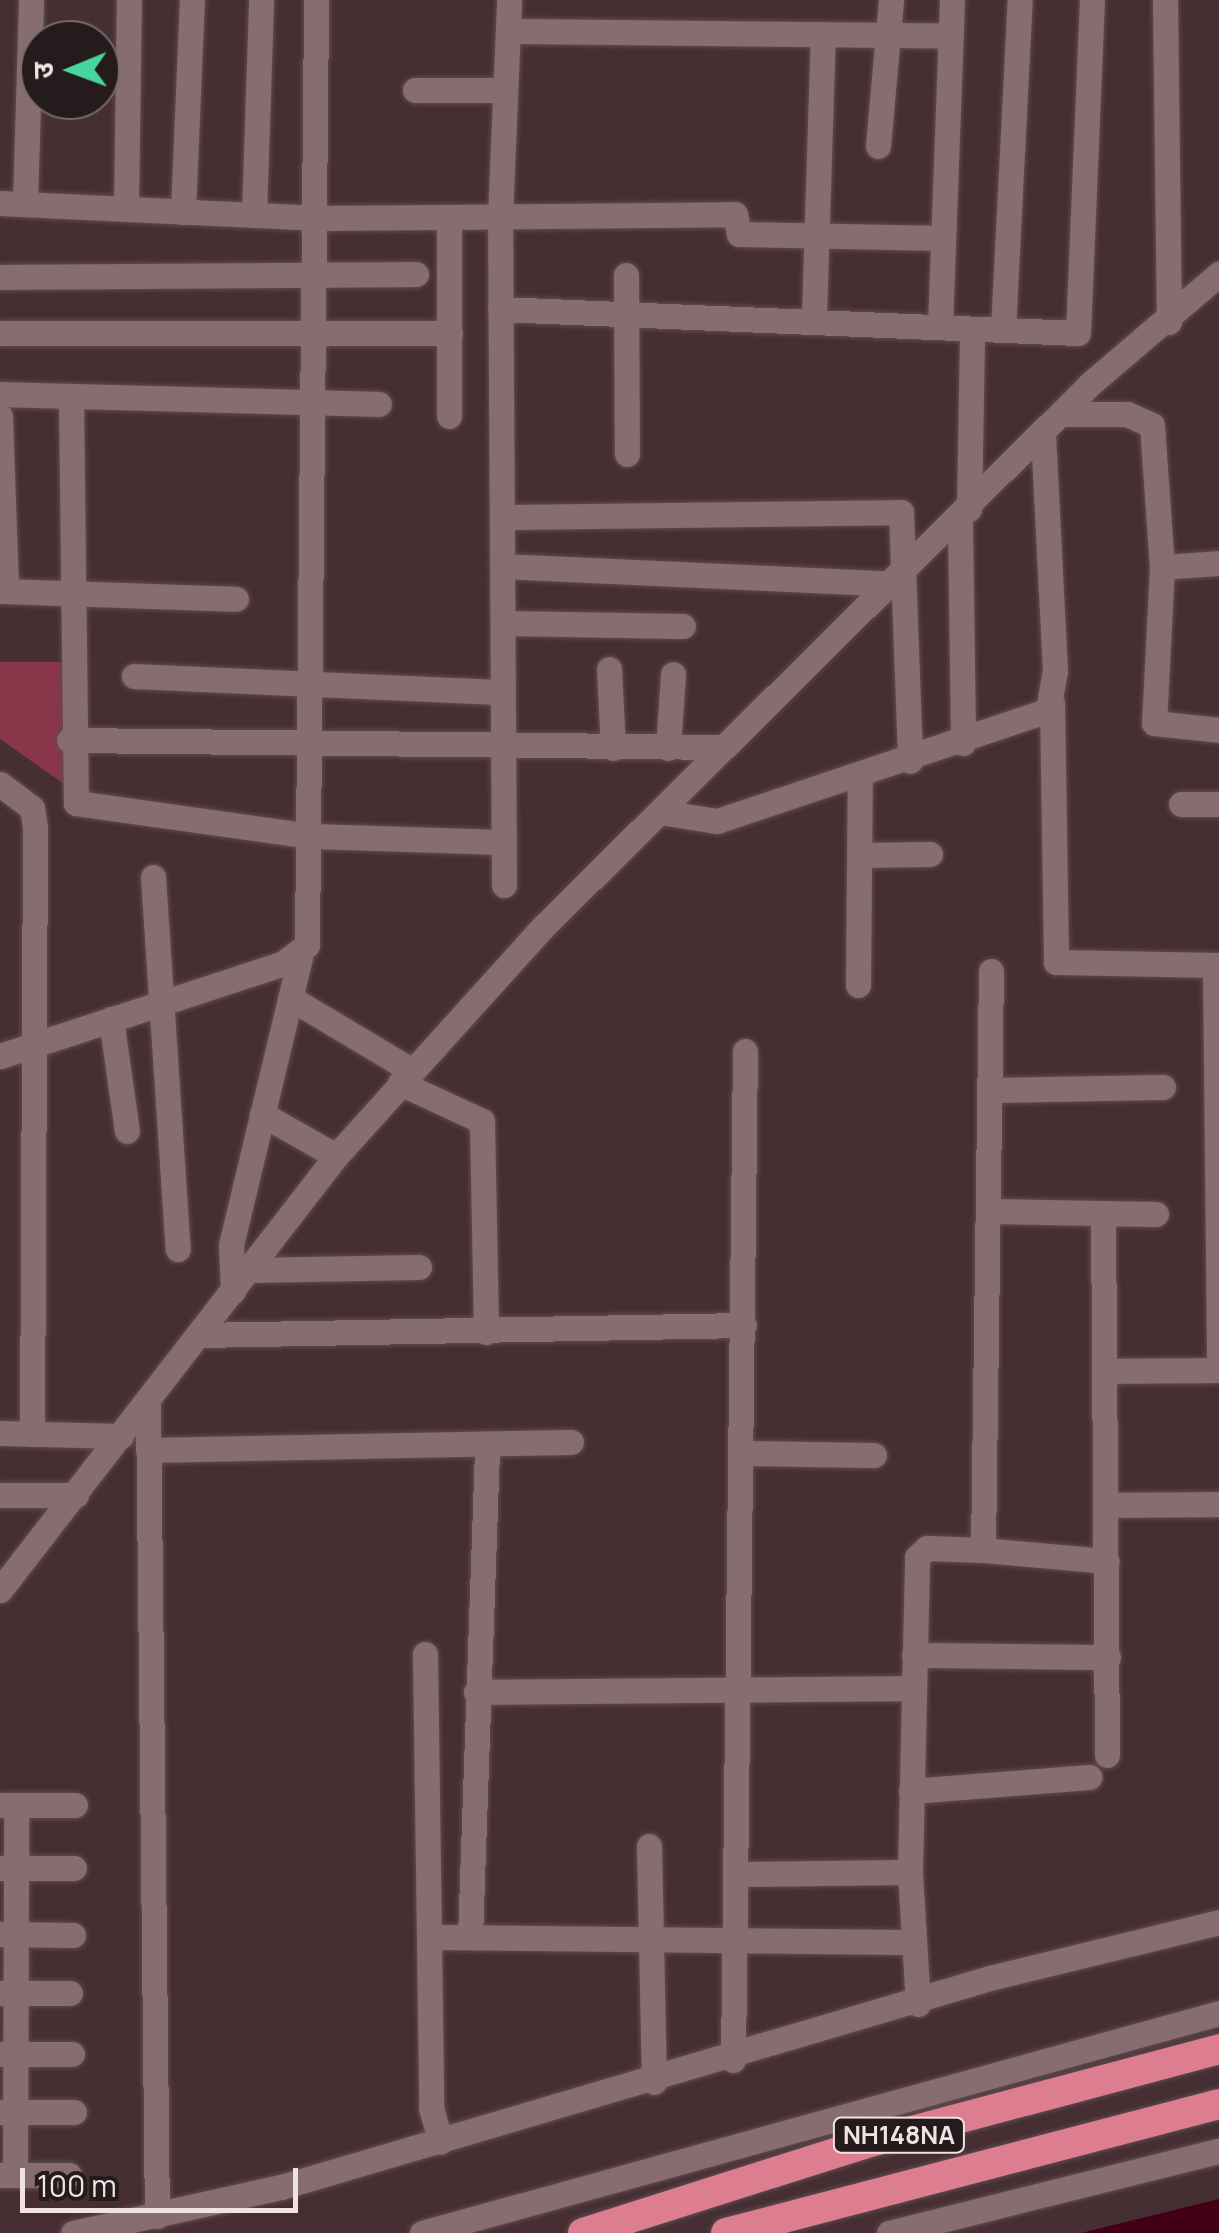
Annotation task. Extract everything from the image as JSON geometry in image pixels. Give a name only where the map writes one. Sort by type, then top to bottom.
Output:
[{"type":"highway","name":"NH148NA","points":[[582,2233],[864,2144],[1219,2050]]},
{"type":"highway","name":"NH148NA","points":[[726,2233],[1219,2104]]},
{"type":"street","points":[[31,0],[12,204],[315,218],[735,214],[739,234],[942,238]]},
{"type":"street","points":[[126,209],[129,0]]},
{"type":"street","points":[[183,212],[192,0]]},
{"type":"street","points":[[254,215],[261,0]]},
{"type":"street","points":[[232,1291],[231,1245],[300,957],[310,930],[316,0]]},
{"type":"street","points":[[504,885],[500,218],[509,0]]},
{"type":"street","points":[[878,146],[890,0]]},
{"type":"street","points":[[940,327],[952,0]]},
{"type":"street","points":[[1003,330],[1020,0]]},
{"type":"street","points":[[500,308],[814,316],[1078,333],[1092,0]]},
{"type":"street","points":[[1165,0],[1169,322]]},
{"type":"street","points":[[508,30],[951,36]]},
{"type":"street","points":[[814,316],[823,34]]},
{"type":"street","points":[[415,90],[505,90]]},
{"type":"street","points":[[449,219],[449,416]]},
{"type":"street","points":[[0,277],[314,278],[416,274]]},
{"type":"street","points":[[0,1590],[336,1156],[580,888],[666,812],[725,746],[965,515],[1062,414],[1219,274]]},
{"type":"street","points":[[626,275],[627,454]]},
{"type":"street","points":[[963,743],[972,329]]},
{"type":"street","points":[[0,333],[450,333]]},
{"type":"street","points":[[0,394],[71,401],[379,404]]},
{"type":"street","points":[[71,401],[69,740],[72,792],[84,809],[312,836],[503,842]]},
{"type":"street","points":[[1062,414],[1127,414],[1152,425],[1162,566],[1154,723],[1219,730]]},
{"type":"street","points":[[0,416],[3,591],[236,599]]},
{"type":"street","points":[[1043,435],[1056,962],[1217,965],[1217,1370],[1104,1371]]},
{"type":"street","points":[[502,517],[901,512],[900,578],[910,760]]},
{"type":"street","points":[[1162,566],[1219,563]]},
{"type":"street","points":[[502,566],[900,578]]},
{"type":"street","points":[[502,624],[683,626]]},
{"type":"street","points":[[609,670],[614,748]]},
{"type":"street","points":[[668,748],[674,674]]},
{"type":"street","points":[[134,676],[503,692]]},
{"type":"street","points":[[666,812],[706,823],[963,743],[1052,703]]},
{"type":"street","points":[[69,740],[312,742],[503,751],[725,746]]},
{"type":"street","points":[[858,986],[860,774]]},
{"type":"street","points":[[0,784],[34,816],[32,1434]]},
{"type":"street","points":[[1181,804],[1219,804]]},
{"type":"street","points":[[859,855],[930,854]]},
{"type":"street","points":[[153,876],[158,1004],[178,1249]]},
{"type":"street","points":[[0,1056],[300,957]]},
{"type":"street","points":[[983,1550],[991,971]]},
{"type":"street","points":[[290,998],[406,1077],[482,1121],[486,1332]]},
{"type":"street","points":[[111,1019],[127,1131]]},
{"type":"street","points":[[733,2060],[745,1051]]},
{"type":"street","points":[[990,1090],[1163,1087]]},
{"type":"street","points":[[262,1114],[336,1156]]},
{"type":"street","points":[[989,1211],[1156,1214]]},
{"type":"street","points":[[1103,1213],[1107,1754]]},
{"type":"street","points":[[249,1270],[419,1267]]},
{"type":"street","points":[[199,1335],[744,1325]]},
{"type":"street","points":[[148,1403],[157,2216]]},
{"type":"street","points":[[0,1433],[122,1436]]},
{"type":"street","points":[[148,1450],[572,1442]]},
{"type":"street","points":[[470,1937],[487,1444]]},
{"type":"street","points":[[743,1453],[874,1454]]},
{"type":"street","points":[[0,1495],[76,1494]]},
{"type":"street","points":[[1106,1506],[1219,1504]]},
{"type":"street","points":[[918,2004],[910,1872],[910,1790],[920,1552],[983,1550],[1107,1562]]},
{"type":"street","points":[[425,1654],[431,2108],[441,2142]]},
{"type":"street","points":[[914,1655],[1108,1656]]},
{"type":"street","points":[[476,1692],[912,1688]]},
{"type":"street","points":[[910,1790],[1089,1777]]},
{"type":"street","points":[[69,2174],[8,2175],[8,1805],[75,1805]]},
{"type":"street","points":[[649,1846],[654,2082]]},
{"type":"street","points":[[8,1868],[74,1868]]},
{"type":"street","points":[[736,1874],[910,1872]]},
{"type":"street","points":[[74,2233],[157,2216],[441,2142],[1219,1922]]},
{"type":"street","points":[[8,1934],[73,1935]]},
{"type":"street","points":[[430,1937],[913,1942]]},
{"type":"street","points":[[8,1993],[70,1993]]},
{"type":"street","points":[[422,2233],[1219,2013]]},
{"type":"street","points":[[8,2054],[72,2054]]},
{"type":"street","points":[[8,2112],[74,2112]]},
{"type":"street","points":[[888,2233],[1219,2151]]},
{"type":"shaded area","points":[[0,662],[71,662],[64,784],[0,739]]},
{"type":"shaded area","points":[[1219,2199],[1219,2233],[1081,2233]]}]
